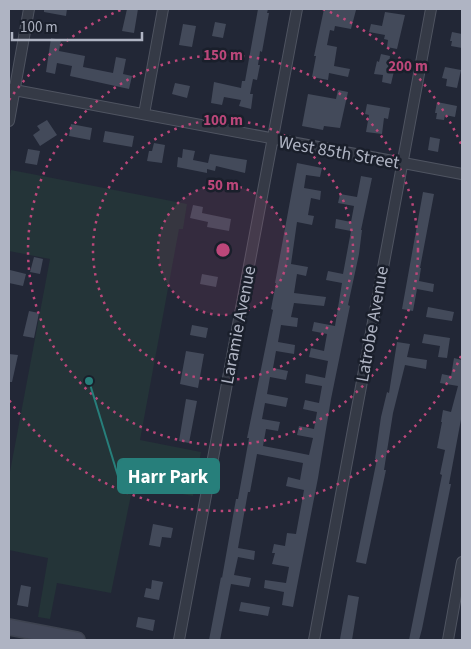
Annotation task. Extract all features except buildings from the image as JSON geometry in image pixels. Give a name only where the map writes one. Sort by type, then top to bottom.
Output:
[{"type":"street","points":[[9,120],[12,90],[29,9]]},
{"type":"street","points":[[144,114],[163,9]]},
{"type":"street","name":"Laramie Avenue","points":[[179,640],[297,9]]},
{"type":"street","name":"Latrobe Avenue","points":[[314,640],[431,9]]},
{"type":"street","name":"West 85th Street","points":[[12,90],[462,174]]},
{"type":"street","points":[[448,640],[462,562]]},
{"type":"street","points":[[9,627],[77,640]]},
{"type":"shaded area","points":[[11,170],[187,204],[183,229],[179,229],[140,440],[201,452],[193,496],[133,485],[111,593],[57,583],[50,619],[38,617],[48,558],[9,550],[9,477],[50,259],[9,251],[9,182]]},
{"type":"place","name":"Harr Park","points":[[89,381]]}]
